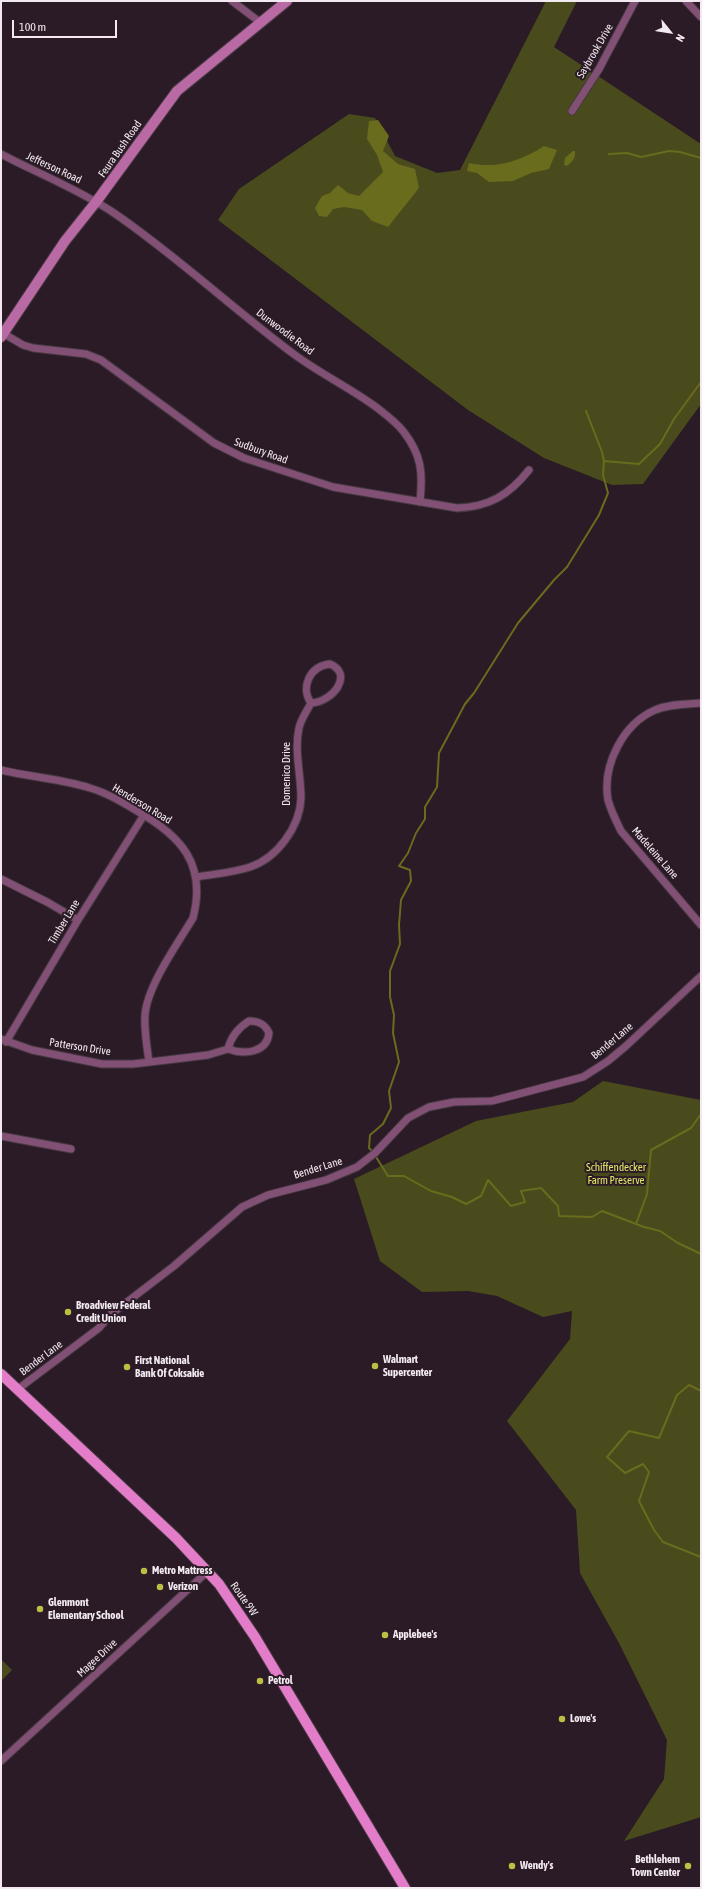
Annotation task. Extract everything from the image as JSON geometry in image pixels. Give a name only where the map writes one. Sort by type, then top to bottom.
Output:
[{"type":"main road","name":"Feura Bush Road","points":[[2,334],[65,242],[96,202],[177,90],[287,1]]},
{"type":"main road","name":"Route 9W","points":[[1,1374],[176,1538],[208,1571],[231,1600],[256,1637],[404,1888]]},
{"type":"street","points":[[232,1],[261,23]]},
{"type":"street","name":"Saybrook Drive","points":[[572,111],[599,69],[635,1]]},
{"type":"street","points":[[686,1],[701,17]]},
{"type":"street","name":"Jefferson Road","points":[[1,154],[87,196],[96,202]]},
{"type":"street","name":"Dunwoodie Road","points":[[96,202],[133,226],[295,355],[357,394],[386,415],[402,429],[412,444],[421,466],[422,479],[420,502]]},
{"type":"street","name":"Sudbury Road","points":[[2,334],[33,348],[86,354],[101,360],[214,443],[244,458],[333,487],[457,508],[484,504],[510,491],[529,470]]},
{"type":"street","points":[[330,664],[336,667],[340,673],[340,679],[335,691],[325,701],[311,703],[306,690],[306,684],[312,672],[323,665],[330,664]]},
{"type":"street","name":"Madeleine Lane","points":[[701,702],[655,710],[642,718],[628,730],[618,744],[611,762],[608,780],[608,798],[612,814],[621,832],[701,925]]},
{"type":"street","name":"Domenico Drive","points":[[196,877],[250,867],[271,855],[288,837],[297,820],[301,800],[298,749],[299,727],[311,703]]},
{"type":"street","name":"Henderson Road","points":[[1,770],[90,788],[117,799],[168,831],[183,846],[196,877],[197,897],[193,918],[153,988],[148,1002],[145,1015],[149,1062]]},
{"type":"street","name":"Timber Lane","points":[[4,1040],[144,815]]},
{"type":"street","points":[[1,879],[47,902],[78,920]]},
{"type":"street","name":"Bender Lane","points":[[18,1389],[99,1328],[110,1315],[154,1282],[242,1207],[268,1195],[326,1180],[358,1167],[375,1153],[408,1118],[423,1109],[439,1104],[500,1099],[576,1080],[590,1073],[626,1046],[701,976]]},
{"type":"street","name":"Patterson Drive","points":[[4,1040],[32,1050],[102,1064],[133,1064],[208,1055],[228,1049],[240,1052],[256,1051],[266,1044],[269,1033],[261,1023],[249,1021],[236,1031],[231,1039],[228,1049]]},
{"type":"street","points":[[1,1136],[71,1149]]},
{"type":"street","name":"Magee Drive","points":[[1,1761],[208,1571]]},
{"type":"green space","points":[[546,1],[577,1],[554,47],[701,144],[701,404],[643,484],[612,485],[544,458],[468,410],[218,220],[239,189],[349,114],[375,118],[395,156],[437,173],[460,170]]},
{"type":"green space","name":"Schiffendecker Farm Preserve","points":[[603,1081],[701,1100],[701,1817],[624,1841],[664,1779],[667,1740],[620,1645],[580,1573],[576,1510],[507,1421],[570,1339],[572,1311],[543,1317],[497,1296],[468,1291],[422,1292],[380,1261],[354,1179],[476,1121],[573,1102]]},
{"type":"green space","points":[[1,1659],[12,1670],[1,1681]]},
{"type":"shaded area","points":[[378,120],[389,136],[383,151],[398,164],[415,169],[419,188],[388,227],[372,221],[362,210],[344,207],[333,209],[327,217],[319,216],[315,208],[322,196],[330,193],[338,185],[348,193],[359,196],[383,172],[377,155],[367,139],[369,121]]},
{"type":"shaded area","points":[[544,146],[557,150],[549,169],[531,173],[513,181],[489,182],[477,173],[467,171],[469,163],[489,165],[518,160]]},
{"type":"shaded area","points":[[575,151],[575,156],[573,160],[567,166],[564,165],[565,158]]},
{"type":"waterway","points":[[609,154],[627,153],[641,157],[669,151],[680,152],[701,158]]},
{"type":"waterway","points":[[372,1151],[369,1148],[370,1135],[383,1124],[391,1108],[389,1091],[399,1062],[393,1033],[394,1015],[390,997],[390,971],[400,944],[399,925],[401,900],[411,881],[410,870],[399,866],[408,853],[416,833],[425,819],[425,807],[437,787],[439,753],[465,704],[474,693],[518,623],[554,580],[567,567],[599,515],[608,493],[603,475],[604,461],[639,464],[660,444],[674,419],[701,382]]},
{"type":"waterway","points":[[586,411],[604,461]]},
{"type":"waterway","points":[[636,1224],[647,1194],[651,1150],[691,1128],[701,1114]]},
{"type":"waterway","points":[[376,1157],[388,1176],[404,1176],[431,1191],[452,1197],[466,1204],[481,1196],[488,1180],[511,1206],[525,1202],[521,1191],[541,1188],[558,1206],[559,1216],[592,1217],[602,1211],[644,1227],[660,1231],[678,1243],[701,1254]]},
{"type":"waterway","points":[[701,1391],[689,1385],[677,1395],[659,1438],[629,1431],[607,1457],[625,1473],[643,1464],[649,1472],[639,1501],[654,1530],[663,1542],[701,1557]]},
{"type":"place","name":"Broadview Federal Credit Union","points":[[68,1312]]},
{"type":"place","name":"Walmart Supercenter","points":[[375,1366]]},
{"type":"place","name":"First National Bank Of Coksakie","points":[[127,1367]]},
{"type":"place","name":"Metro Mattress","points":[[144,1571]]},
{"type":"place","name":"Verizon","points":[[160,1587]]},
{"type":"place","name":"Glenmont Elementary School","points":[[40,1609]]},
{"type":"place","name":"Applebee's","points":[[385,1635]]},
{"type":"place","name":"Petrol","points":[[260,1681]]},
{"type":"place","name":"Lowe's","points":[[562,1719]]},
{"type":"place","name":"Wendy's","points":[[512,1866]]},
{"type":"place","name":"Bethlehem Town Center","points":[[688,1866]]}]
